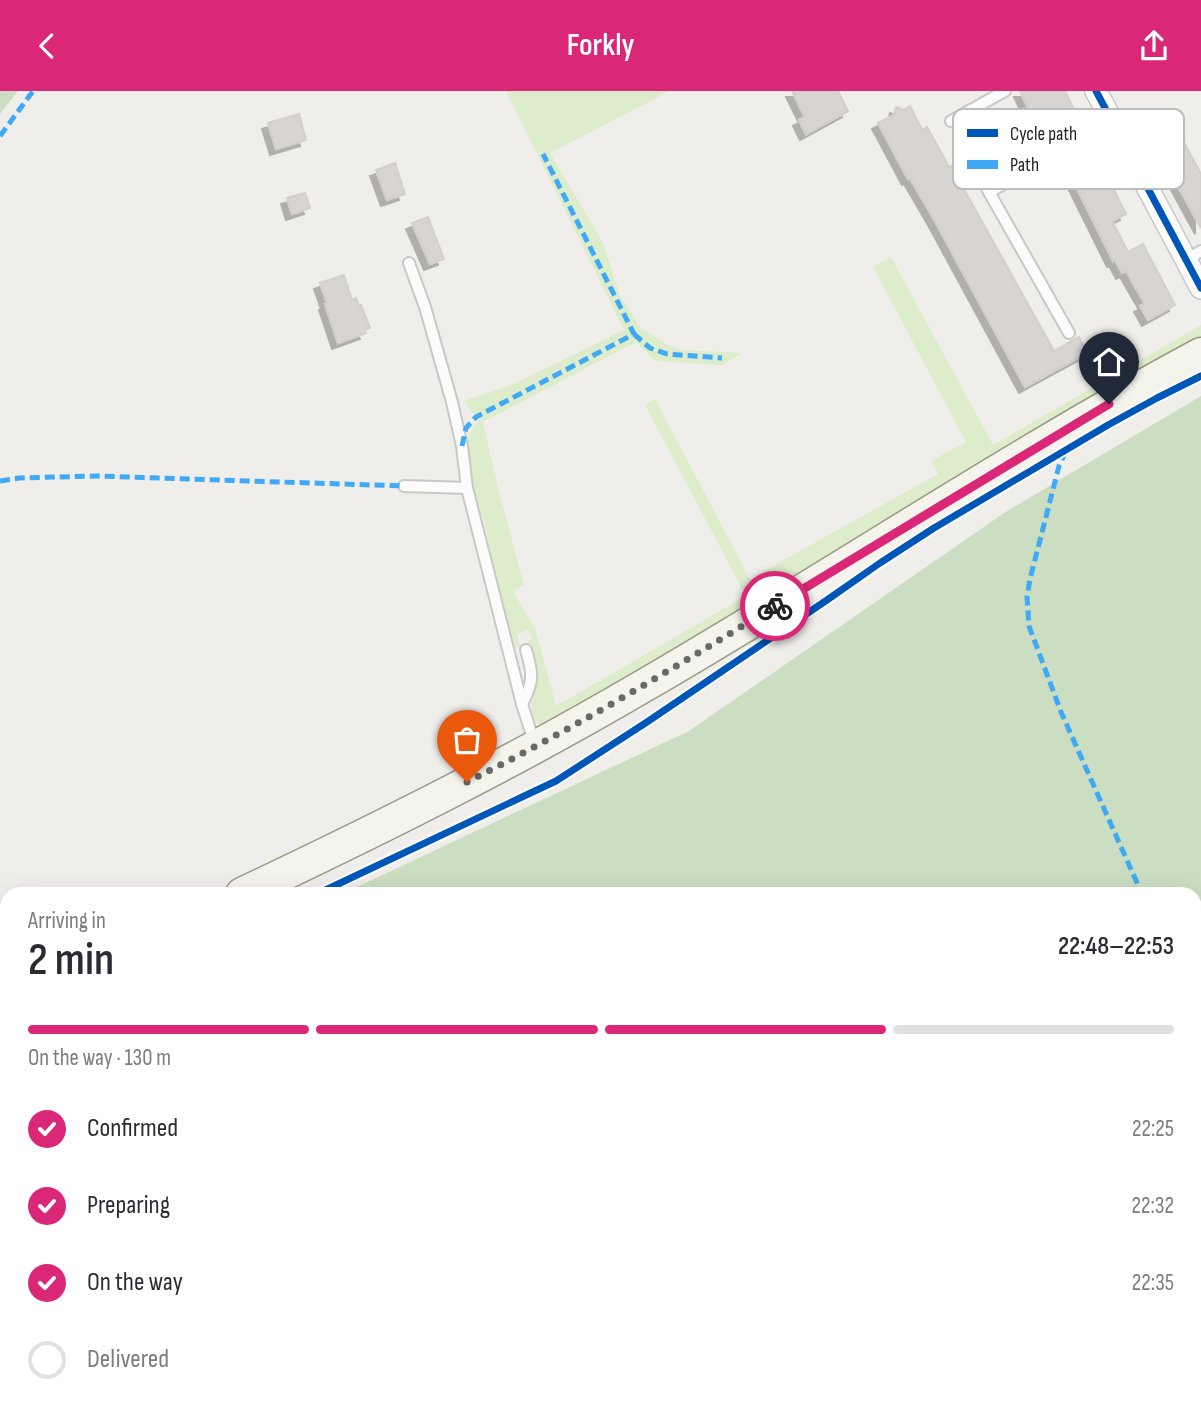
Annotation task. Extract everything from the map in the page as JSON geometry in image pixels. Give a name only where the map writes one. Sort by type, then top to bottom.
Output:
[{"type":"main road","points":[[257,887],[536,747],[646,685],[1049,439],[1201,354]]},
{"type":"street","points":[[1096,91],[1105,109]]},
{"type":"street","points":[[1152,189],[1193,255],[1201,288]]},
{"type":"lane","points":[[973,109],[1005,91]]},
{"type":"lane","points":[[987,189],[1069,333]]},
{"type":"lane","points":[[989,192],[994,189]]},
{"type":"lane","points":[[409,263],[425,307],[452,403],[462,446],[467,488],[536,747]]},
{"type":"lane","points":[[404,486],[467,488]]},
{"type":"lane","points":[[523,704],[532,682],[532,670],[526,650]]},
{"type":"green space","points":[[0,91],[18,91],[0,114]]},
{"type":"green space","points":[[506,91],[670,91],[550,153],[602,241],[620,295],[640,327],[666,344],[681,350],[742,353],[722,365],[655,361],[636,342],[483,422],[524,585],[513,592],[535,628],[556,706],[746,596],[645,405],[655,399],[750,579],[938,474],[931,461],[966,442],[873,267],[891,257],[993,445],[1201,325],[1201,338],[655,664],[545,725],[537,722],[532,711],[537,675],[528,641],[532,639],[528,630],[517,635],[523,648],[512,646],[502,611],[485,524],[472,488],[466,452],[467,439],[479,421],[464,401],[511,385],[624,330]]},
{"type":"green space","points":[[1201,396],[1201,887],[357,887],[689,731],[1004,513]]},
{"type":"building","points":[[792,91],[838,91],[848,111],[806,134],[799,120],[805,117]]},
{"type":"building","points":[[1020,91],[1065,91],[1074,109],[1028,109]]},
{"type":"building","points":[[910,106],[922,130],[927,127],[953,170],[953,189],[964,189],[1054,351],[1079,337],[1087,353],[1025,387],[935,221],[910,178],[908,179],[878,123],[894,115],[896,107],[904,110]]},
{"type":"building","points":[[299,114],[306,140],[276,149],[268,123]]},
{"type":"building","points":[[1184,142],[1201,174],[1201,228],[1180,189],[1184,189]]},
{"type":"building","points":[[395,163],[405,194],[387,200],[376,170]]},
{"type":"building","points":[[1077,189],[1114,189],[1126,214],[1112,221],[1128,252],[1143,244],[1175,305],[1148,320],[1140,306],[1145,304],[1126,271],[1122,273],[1115,260],[1113,261]]},
{"type":"building","points":[[305,193],[310,208],[292,214],[287,198]]},
{"type":"building","points":[[428,217],[444,259],[430,264],[412,223]]},
{"type":"building","points":[[344,275],[352,300],[356,298],[359,306],[361,305],[370,328],[364,330],[366,333],[338,343],[320,283]]},
{"type":"marked path","points":[[0,136],[33,91]]},
{"type":"marked path","points":[[462,446],[466,428],[476,417],[634,334],[543,154]]},
{"type":"marked path","points":[[634,334],[650,348],[667,354],[722,358]]},
{"type":"marked path","points":[[1066,451],[1059,466],[1030,579],[1027,597],[1029,626],[1061,712],[1139,887]]},
{"type":"marked path","points":[[0,481],[96,476],[404,486]]},
{"type":"cycle path","points":[[1096,91],[1106,109]]},
{"type":"cycle path","points":[[1148,189],[1201,288]]},
{"type":"cycle path","points":[[332,887],[556,781],[934,528],[1108,425],[1201,376]]},
{"type":"way so far","points":[[467,782],[536,747],[646,685],[775,606]]},
{"type":"route","points":[[775,606],[1109,404]]}]
